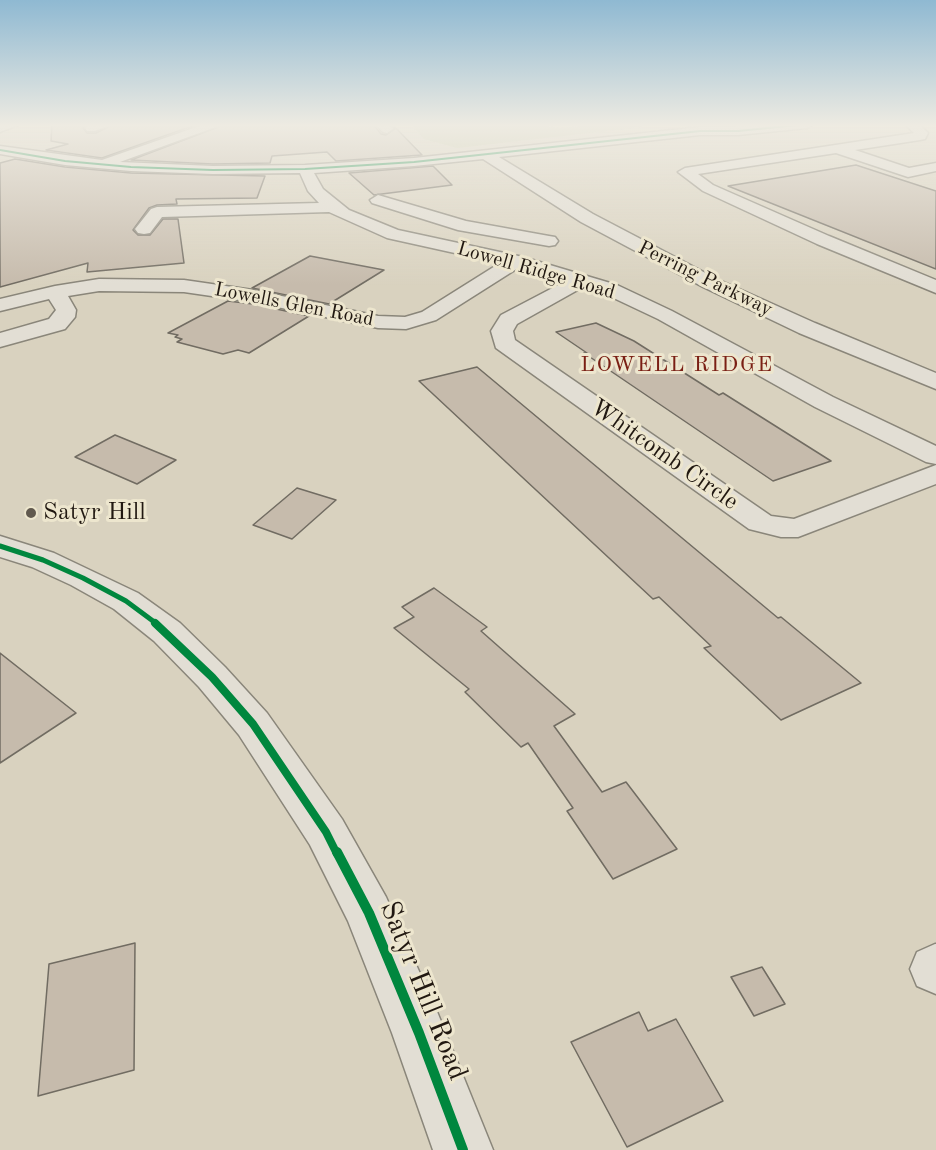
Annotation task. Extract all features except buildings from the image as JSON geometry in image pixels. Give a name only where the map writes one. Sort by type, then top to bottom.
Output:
[{"type":"street","name":"Lowell Ridge Road","points":[[309,178],[316,191],[332,207],[367,225],[402,236],[516,261],[610,290],[665,315],[824,402],[936,456]]},
{"type":"street","points":[[513,178],[537,187]]},
{"type":"street","name":"Perring Parkway","points":[[522,178],[606,228],[710,283],[807,328],[936,382]]},
{"type":"street","points":[[532,178],[537,187]]},
{"type":"street","points":[[693,178],[708,188],[823,240],[936,286]]},
{"type":"street","points":[[378,200],[464,226],[549,241]]},
{"type":"street","points":[[144,230],[157,212],[204,218],[254,216],[332,207]]},
{"type":"street","points":[[440,244],[468,231],[464,226]]},
{"type":"street","name":"Lowells Glen Road","points":[[0,305],[55,292],[99,285],[184,286],[253,296],[378,322],[406,323],[429,316],[516,261]]},
{"type":"street","name":"Whitcomb Circle","points":[[582,280],[509,320],[502,331],[504,343],[760,523],[781,528],[798,528],[936,474]]},
{"type":"street","points":[[0,340],[57,324],[64,317],[66,310],[55,292]]},
{"type":"street","name":"Satyr Hill Road","points":[[0,546],[53,565],[126,601],[167,632],[212,677],[253,724],[326,832],[369,912],[419,1033],[463,1150]]},
{"type":"cycle path","points":[[0,546],[43,560],[126,601],[167,632],[212,677],[253,724],[326,832],[369,913],[419,1033],[463,1150]]},
{"type":"place","name":"Satyr Hill","points":[[31,513]]},
{"type":"district","name":"LOWELL RIDGE","points":[[677,365]]}]
